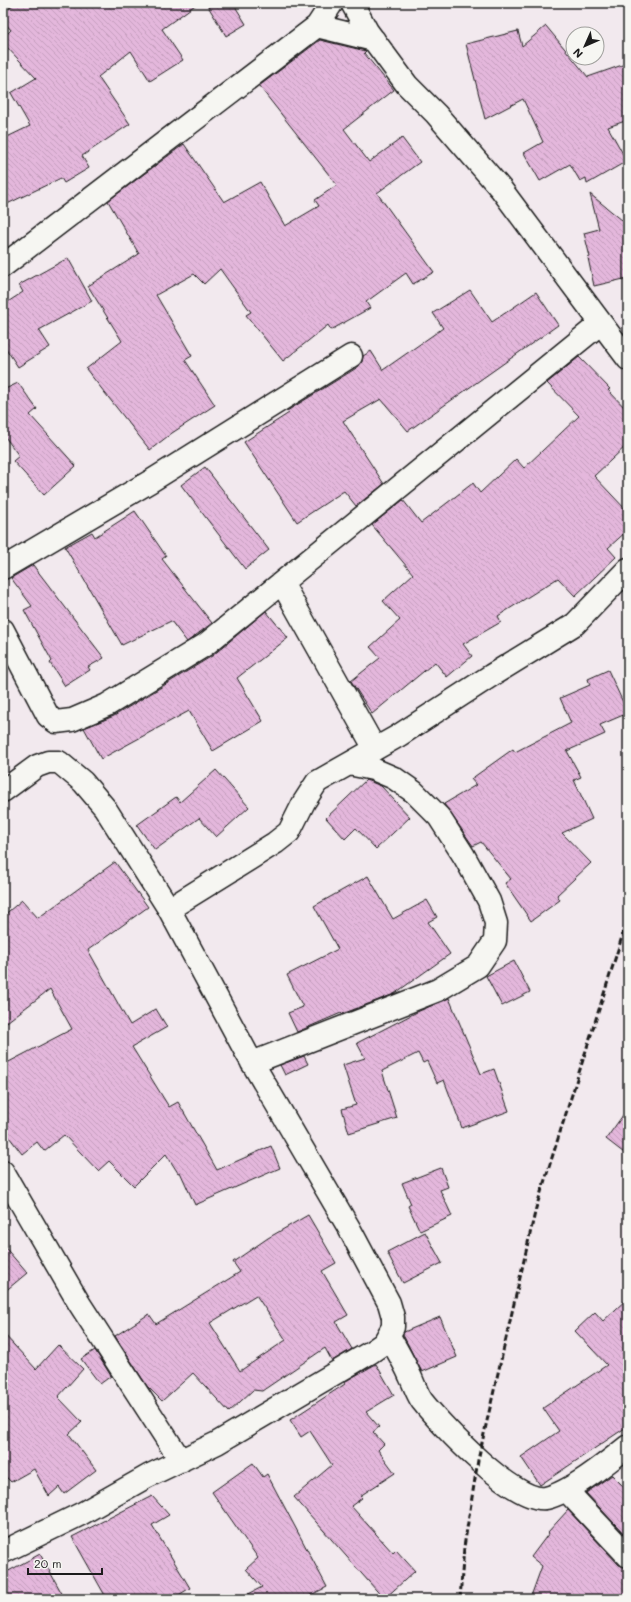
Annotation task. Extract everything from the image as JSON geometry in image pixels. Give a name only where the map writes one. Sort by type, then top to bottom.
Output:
[{"type":"street","points":[[3,266],[317,26],[332,3]]},
{"type":"street","points":[[352,3],[374,40],[407,85],[436,114],[500,189],[628,359]]},
{"type":"street","points":[[317,26],[374,40]]},
{"type":"street","points":[[3,630],[48,716],[56,722],[72,720],[132,691],[205,645],[601,323]]},
{"type":"street","points":[[3,568],[151,481],[350,356]]},
{"type":"street","points":[[169,909],[275,844],[289,832],[304,802],[317,782],[349,764],[372,757],[575,624],[628,569]]},
{"type":"street","points":[[252,1063],[438,990],[478,966],[495,941],[496,923],[489,901],[464,856],[439,817],[414,792],[394,778],[372,757],[282,583]]},
{"type":"street","points":[[3,791],[37,766],[48,762],[59,762],[83,782],[105,808],[169,909],[252,1063],[349,1228],[389,1303],[393,1317],[393,1327],[389,1336],[384,1343],[371,1352],[216,1443],[148,1476],[81,1514],[3,1552]]},
{"type":"street","points":[[3,1172],[79,1303],[181,1461]]},
{"type":"street","points":[[389,1336],[421,1400],[478,1460],[516,1489],[527,1495],[538,1498],[547,1498],[566,1490],[607,1463],[628,1446]]},
{"type":"street","points":[[566,1490],[628,1556]]},
{"type":"building","points":[[15,3],[198,3],[162,29],[183,60],[150,81],[131,51],[98,77],[130,124],[82,156],[89,168],[64,183],[61,178],[3,206],[3,139],[30,126],[11,93],[36,78],[3,43],[3,38],[11,30],[3,21],[3,14]]},
{"type":"building","points":[[206,3],[233,3],[246,24],[226,36]]},
{"type":"building","points":[[546,26],[565,49],[565,66],[579,66],[588,77],[628,63],[628,120],[608,127],[627,161],[587,184],[586,178],[580,181],[570,164],[540,181],[524,153],[543,142],[523,99],[485,119],[466,44],[518,31],[522,46]]},
{"type":"building","points":[[320,40],[366,51],[364,53],[394,90],[344,129],[369,162],[402,138],[420,162],[377,193],[434,272],[413,284],[406,273],[366,302],[370,308],[331,330],[328,325],[283,361],[246,315],[251,312],[220,269],[204,284],[194,274],[156,295],[192,356],[185,360],[215,405],[172,433],[150,450],[86,369],[122,341],[88,286],[139,254],[108,201],[184,144],[224,202],[260,182],[285,226],[319,206],[315,200],[337,185],[259,86]]},
{"type":"building","points":[[590,194],[628,225],[628,278],[594,286],[588,258],[590,257],[584,233],[599,229]]},
{"type":"building","points":[[68,258],[92,301],[39,330],[50,347],[18,367],[3,344],[3,305],[23,292],[19,285]]},
{"type":"building","points":[[470,290],[492,322],[536,292],[558,325],[408,431],[381,399],[343,421],[384,484],[356,506],[344,491],[297,522],[244,442],[289,413],[287,411],[358,367],[362,362],[363,356],[371,351],[383,370],[443,328],[433,313]]},
{"type":"building","points":[[579,357],[610,389],[608,390],[628,411],[628,444],[594,476],[628,512],[628,530],[608,548],[616,557],[575,596],[558,578],[498,616],[501,622],[463,644],[472,656],[447,677],[435,662],[372,714],[351,681],[380,658],[370,647],[400,620],[383,601],[413,574],[372,525],[403,500],[421,523],[473,483],[480,493],[516,459],[524,468],[579,416],[547,383]]},
{"type":"building","points":[[18,383],[37,409],[30,415],[76,466],[44,495],[13,461],[19,456],[3,434],[3,390]]},
{"type":"building","points":[[205,467],[269,550],[245,569],[181,485]]},
{"type":"building","points":[[135,511],[166,556],[162,559],[212,623],[187,642],[171,621],[122,645],[65,547],[92,532],[95,537]]},
{"type":"building","points":[[33,565],[104,658],[88,667],[90,670],[65,686],[50,663],[52,661],[24,610],[32,606],[11,578]]},
{"type":"building","points":[[266,611],[288,638],[237,678],[263,721],[213,751],[189,711],[101,759],[84,728],[114,716],[212,656]]},
{"type":"building","points":[[608,670],[628,713],[600,725],[605,734],[567,751],[581,777],[574,780],[592,819],[562,833],[591,863],[557,895],[560,900],[531,921],[505,883],[511,879],[481,842],[473,846],[444,804],[476,785],[471,779],[513,749],[515,752],[571,723],[560,698],[590,685],[588,679]]},
{"type":"building","points":[[216,770],[249,807],[216,837],[199,818],[155,850],[137,825],[176,797],[180,802]]},
{"type":"building","points":[[366,780],[381,786],[410,817],[376,849],[356,828],[345,839],[326,818]]},
{"type":"building","points":[[115,862],[148,907],[88,950],[130,1025],[156,1009],[167,1027],[132,1047],[169,1107],[178,1102],[217,1170],[271,1146],[280,1168],[195,1205],[180,1172],[178,1173],[166,1154],[134,1186],[109,1161],[98,1171],[64,1135],[44,1151],[37,1142],[22,1154],[3,1129],[3,1065],[72,1029],[50,989],[3,1025],[3,916],[22,900],[38,918]]},
{"type":"building","points":[[368,876],[393,919],[427,900],[437,917],[428,922],[450,954],[394,994],[342,1014],[341,1013],[297,1032],[288,1013],[303,1007],[287,975],[338,949],[314,906]]},
{"type":"building","points":[[514,961],[530,992],[502,1006],[486,976]]},
{"type":"building","points":[[449,998],[481,1074],[494,1069],[509,1111],[462,1128],[444,1080],[437,1083],[427,1061],[423,1063],[418,1053],[382,1071],[397,1118],[349,1133],[342,1109],[356,1105],[343,1065],[365,1058],[357,1043],[417,1012]]},
{"type":"building","points":[[304,1056],[308,1064],[285,1075],[280,1065]]},
{"type":"building","points":[[628,1108],[628,1156],[606,1139]]},
{"type":"building","points":[[441,1168],[448,1187],[440,1190],[452,1216],[420,1231],[408,1206],[411,1204],[402,1183]]},
{"type":"building","points":[[308,1215],[336,1263],[322,1271],[348,1315],[336,1322],[352,1349],[332,1361],[325,1348],[262,1391],[253,1390],[229,1412],[193,1373],[162,1401],[147,1386],[115,1336],[149,1314],[156,1324],[240,1272],[233,1262],[268,1238]],"holes":[[[256,1295],[286,1340],[240,1371],[210,1323]]]},
{"type":"building","points":[[425,1232],[442,1263],[403,1283],[387,1252]]},
{"type":"building","points":[[3,1245],[27,1273],[3,1293]]},
{"type":"building","points":[[628,1298],[628,1426],[540,1485],[521,1457],[559,1431],[543,1408],[607,1365],[575,1331],[595,1312],[603,1321]]},
{"type":"building","points":[[440,1317],[457,1357],[422,1372],[403,1335],[404,1332]]},
{"type":"building","points":[[3,1333],[36,1369],[58,1345],[83,1369],[58,1397],[82,1422],[69,1434],[96,1470],[64,1494],[59,1487],[49,1496],[34,1469],[11,1482],[3,1474]]},
{"type":"building","points":[[95,1350],[111,1376],[100,1384],[81,1359]]},
{"type":"building","points":[[376,1364],[394,1395],[366,1412],[379,1427],[373,1432],[384,1444],[378,1450],[395,1473],[360,1496],[362,1498],[351,1506],[393,1553],[396,1550],[415,1571],[384,1599],[294,1497],[332,1465],[310,1431],[301,1437],[290,1420],[345,1384],[344,1382]]},
{"type":"building","points":[[253,1463],[263,1477],[267,1474],[327,1587],[303,1599],[239,1599],[262,1587],[246,1569],[258,1558],[212,1492]]},
{"type":"building","points":[[612,1475],[628,1491],[628,1538],[586,1493]]},
{"type":"building","points":[[152,1496],[169,1515],[152,1525],[190,1588],[172,1599],[107,1599],[72,1537]]},
{"type":"building","points":[[568,1510],[619,1565],[628,1568],[628,1599],[530,1599],[542,1566],[531,1557],[549,1533],[548,1532]]},
{"type":"building","points":[[40,1554],[65,1599],[3,1599],[3,1574]]},
{"type":"railway","points":[[460,1599],[464,1547],[478,1460],[536,1208],[628,918]]}]
